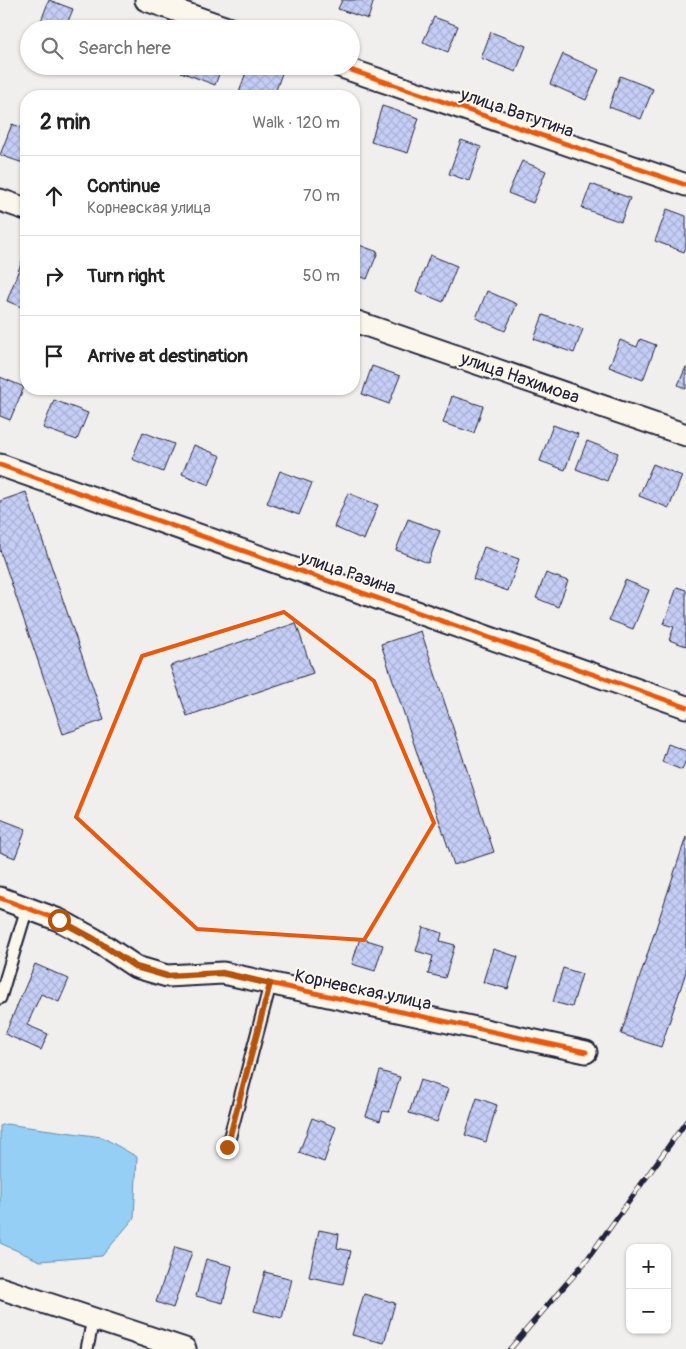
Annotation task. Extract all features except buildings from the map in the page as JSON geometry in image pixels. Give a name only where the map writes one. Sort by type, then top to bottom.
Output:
[{"type":"street","points":[[146,0],[204,20]]},
{"type":"street","name":"улица Ватутина","points":[[360,73],[686,186]]},
{"type":"street","points":[[0,200],[20,207]]},
{"type":"street","name":"улица Нахимова","points":[[360,323],[686,434]]},
{"type":"street","name":"улица Разина","points":[[0,465],[686,708]]},
{"type":"street","name":"Корневская улица","points":[[0,898],[59,920],[94,939],[136,967],[167,976],[222,973],[586,1052]]},
{"type":"street","points":[[0,1288],[185,1349]]},
{"type":"lane","points":[[0,998],[27,908]]},
{"type":"lane","points":[[227,1147],[270,984]]},
{"type":"lane","points":[[87,1349],[94,1319]]},
{"type":"highlighted area","points":[[284,612],[374,681],[434,823],[364,940],[197,929],[76,817],[142,656]]},
{"type":"water","points":[[6,1124],[102,1137],[137,1157],[134,1218],[102,1256],[40,1261],[0,1243],[0,1126]]},
{"type":"railway","points":[[510,1349],[586,1261],[686,1122]]},
{"type":"cycle path","points":[[360,73],[686,185]]},
{"type":"cycle path","points":[[0,465],[686,707]]},
{"type":"cycle path","points":[[0,898],[59,920],[94,939],[136,967],[167,976],[223,973],[586,1052]]},
{"type":"route","points":[[59,920],[94,939],[136,967],[167,976],[222,973],[270,984],[227,1147]]}]
